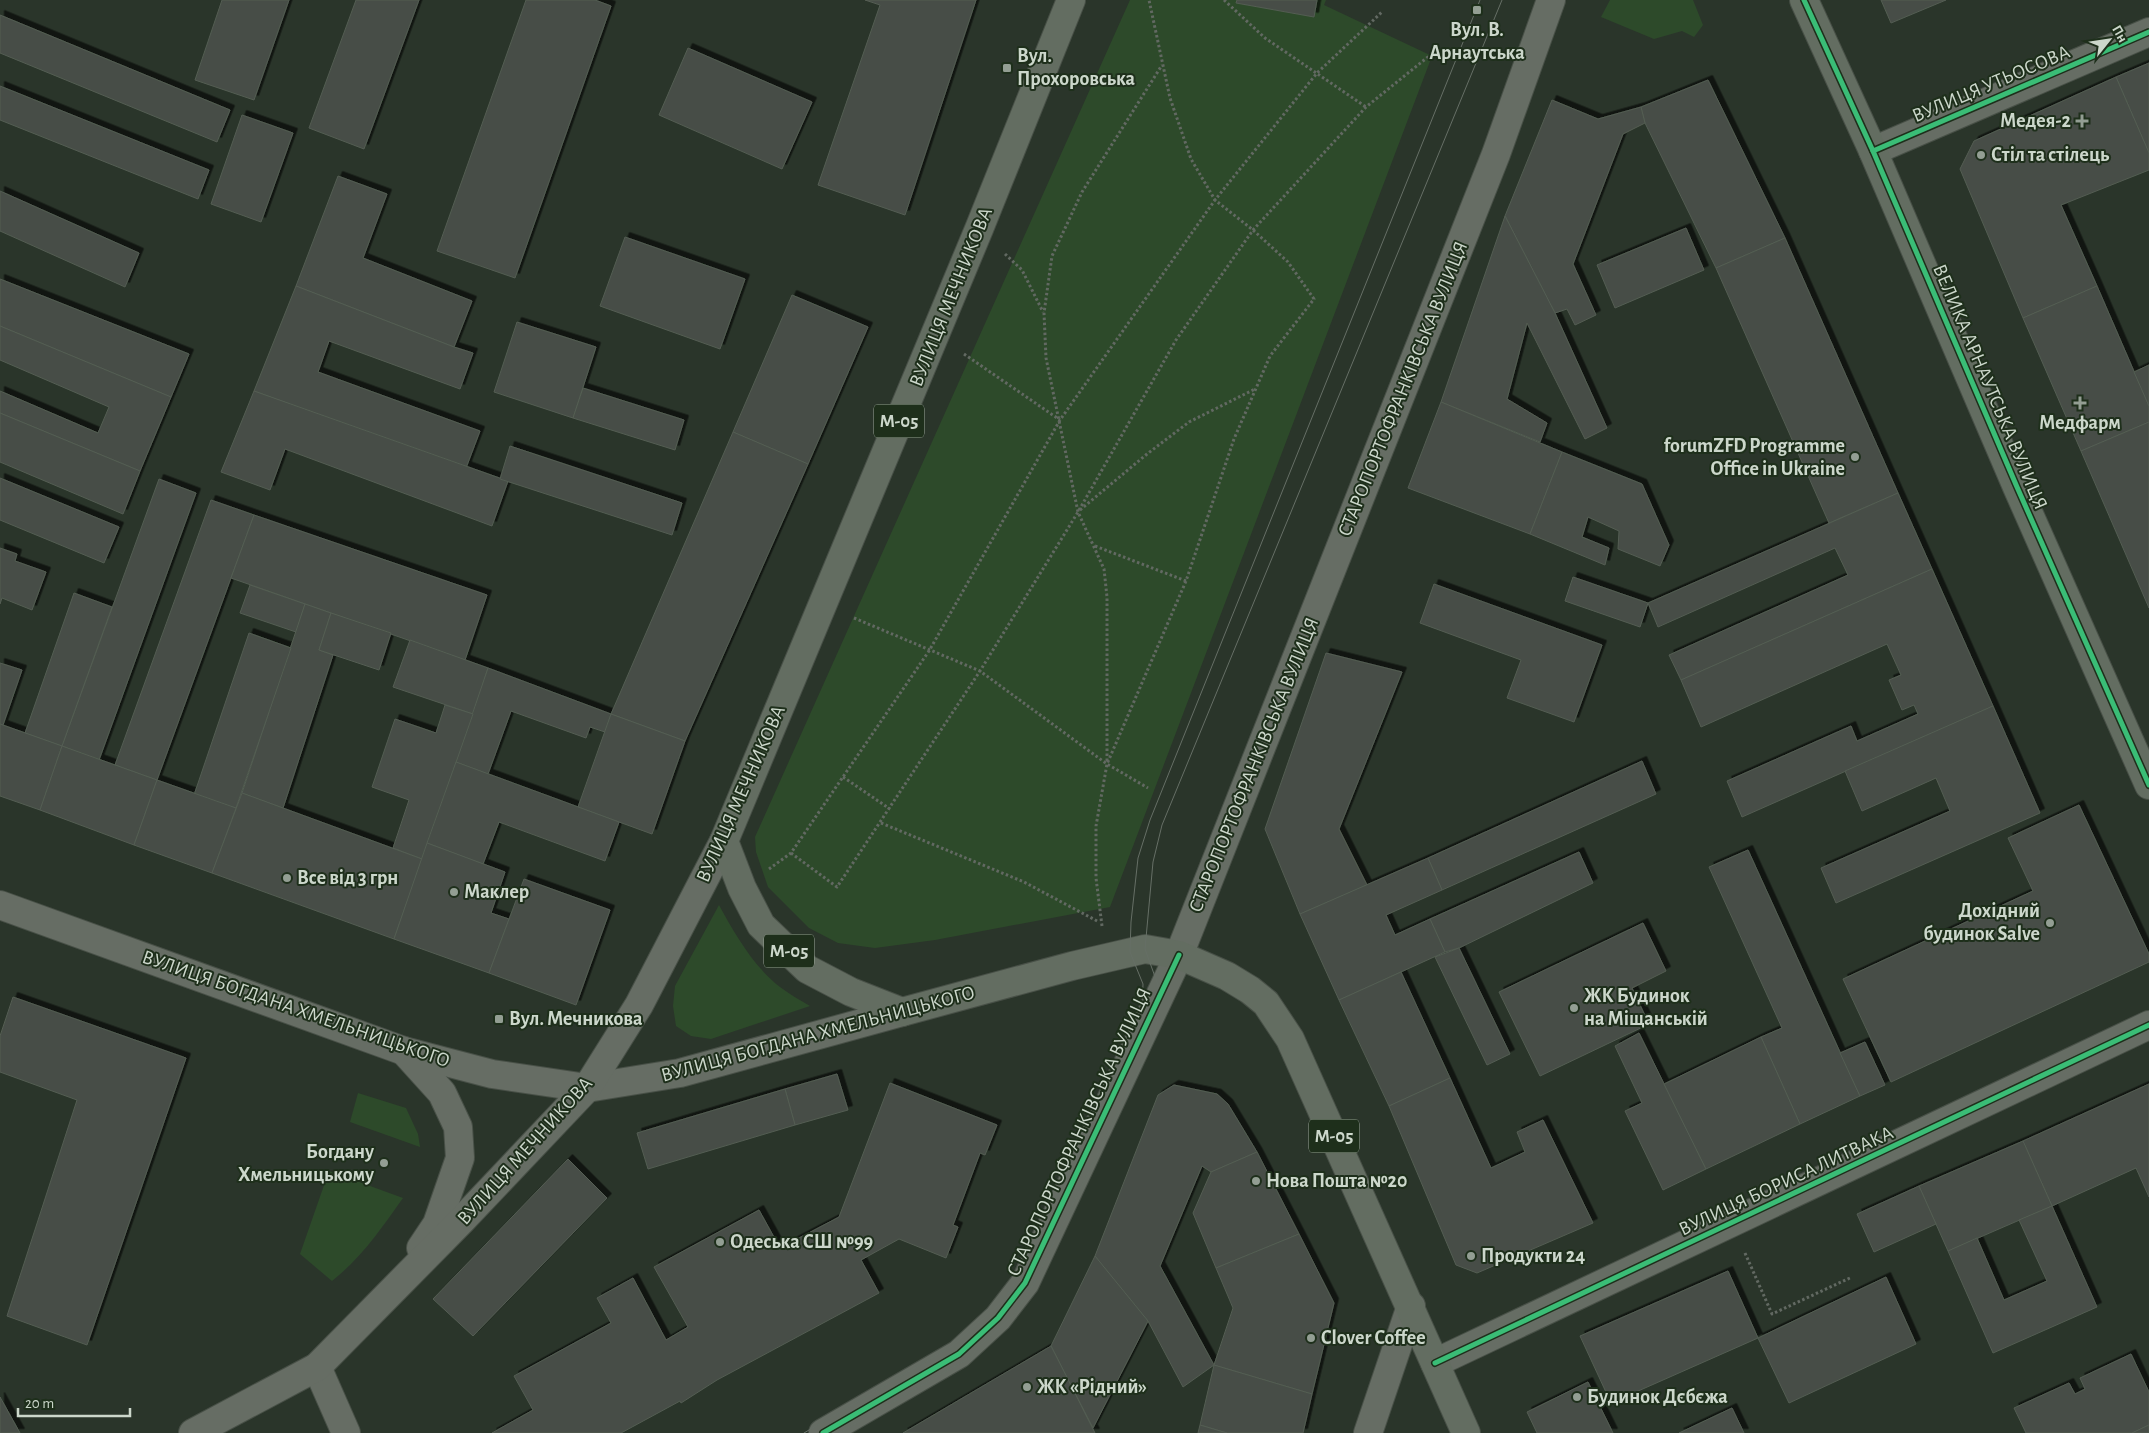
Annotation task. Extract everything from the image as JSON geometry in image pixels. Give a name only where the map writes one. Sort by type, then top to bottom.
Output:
[{"type":"main road","name":"ВУЛИЦЯ МЕЧНИКОВА","points":[[194,1433],[317,1366],[462,1220],[587,1088],[639,1005],[724,841],[936,334],[1071,0]]},
{"type":"main road","name":"СТАРОПОРТОФРАНКІВСЬКА ВУЛИЦЯ","points":[[823,1433],[960,1354],[998,1318],[1026,1283],[1180,955],[1496,154],[1551,0]]},
{"type":"main road","name":"ВЕЛИКА АРНАУТСЬКА ВУЛИЦЯ","points":[[1804,0],[1873,152],[2017,487],[2149,785]]},
{"type":"main road","name":"ВУЛИЦЯ УТЬОСОВА","points":[[1873,152],[2149,32]]},
{"type":"main road","name":"М-05","points":[[724,841],[742,888],[761,925],[807,969],[850,992],[902,1012]]},
{"type":"main road","name":"ВУЛИЦЯ БОГДАНА ХМЕЛЬНИЦЬКОГО","points":[[0,905],[404,1051],[492,1074],[587,1088],[680,1074],[1072,966],[1145,949],[1180,955]]},
{"type":"main road","name":"М-05","points":[[1180,955],[1227,976],[1250,990],[1266,1003],[1290,1039],[1466,1433]]},
{"type":"main road","name":"ВУЛИЦЯ БОРИСА ЛИТВАКА","points":[[1435,1363],[2149,1025]]},
{"type":"main road","points":[[396,1287],[437,1224],[460,1158],[458,1127],[442,1093],[404,1051]]},
{"type":"main road","points":[[1368,1433],[1410,1306]]},
{"type":"main road","points":[[317,1366],[346,1433]]},
{"type":"path","points":[[1107,764],[1186,581],[1234,439],[1270,356],[1314,298],[1288,262],[1253,230],[1215,200],[1191,159],[1170,98],[1149,0]]},
{"type":"path","points":[[1224,0],[1265,38],[1366,107]]},
{"type":"path","points":[[1382,12],[1317,73],[1215,200],[1060,420],[929,651],[791,854],[837,887],[980,671],[1078,512],[1176,340],[1253,230],[1366,107],[1439,48]]},
{"type":"path","points":[[881,823],[1024,882],[1100,923],[1096,878],[1096,826],[1107,764],[1108,597],[1104,569],[1078,512],[1046,358],[1044,313],[1052,256],[1074,208],[1082,192],[1162,65]]},
{"type":"path","points":[[979,229],[1022,270],[1044,313]]},
{"type":"path","points":[[936,334],[1060,420]]},
{"type":"path","points":[[1078,512],[1147,454],[1189,422],[1256,389]]},
{"type":"path","points":[[1095,546],[1186,581]]},
{"type":"path","points":[[823,604],[929,651],[980,671],[1107,764],[1148,788]]},
{"type":"path","points":[[843,777],[890,809]]},
{"type":"path","points":[[1731,1223],[1772,1314],[1852,1277]]},
{"type":"green space","points":[[1130,0],[1326,0],[1324,5],[1432,56],[1110,907],[935,940],[875,948],[838,943],[809,928],[768,887],[756,852],[755,837]]},
{"type":"green space","points":[[1610,0],[1693,0],[1703,25],[1694,37],[1682,31],[1654,39],[1601,17]]},
{"type":"green space","points":[[719,905],[738,938],[770,979],[791,995],[810,1006],[711,1039],[691,1036],[676,1026],[673,1006],[675,986]]},
{"type":"green space","points":[[358,1093],[406,1108],[418,1134],[420,1147],[350,1122]]},
{"type":"green space","points":[[329,1171],[403,1198],[362,1252],[332,1281],[300,1254]]},
{"type":"building","points":[[222,0],[289,0],[254,100],[195,80]]},
{"type":"building","points":[[356,0],[419,0],[364,149],[309,128]]},
{"type":"building","points":[[526,0],[595,0],[611,6],[515,278],[437,251]]},
{"type":"building","points":[[865,0],[976,0],[905,215],[818,185],[880,5]]},
{"type":"building","points":[[1237,0],[1317,0],[1314,17],[1236,3]]},
{"type":"building","points":[[1881,0],[1946,0],[1891,23]]},
{"type":"building","points":[[0,15],[230,110],[217,142],[0,53]]},
{"type":"building","points":[[688,48],[812,102],[782,169],[659,115]]},
{"type":"building","points":[[2149,63],[2149,153],[2116,77]]},
{"type":"building","points":[[2116,77],[2149,153],[2149,170],[2061,205],[2097,286],[2023,318],[1960,169],[1974,141]]},
{"type":"building","points":[[1708,80],[1785,238],[1716,268],[1645,123],[1641,107]]},
{"type":"building","points":[[0,86],[209,170],[198,199],[0,120]]},
{"type":"building","points":[[1552,100],[1598,119],[1641,107],[1645,123],[1623,134],[1573,264],[1596,315],[1575,325],[1567,309],[1555,313],[1505,216]]},
{"type":"building","points":[[242,115],[293,133],[261,222],[211,204]]},
{"type":"building","points":[[338,176],[387,194],[363,258],[472,301],[454,347],[296,286]]},
{"type":"building","points":[[0,191],[139,253],[125,287],[0,231]]},
{"type":"building","points":[[1505,216],[1555,313],[1607,428],[1585,439],[1527,323],[1507,399],[1547,423],[1540,442],[1441,402]]},
{"type":"building","points":[[1686,228],[1704,270],[1615,308],[1597,265]]},
{"type":"building","points":[[625,237],[745,279],[720,349],[600,306]]},
{"type":"building","points":[[1785,238],[1898,493],[1829,523],[1716,268]]},
{"type":"building","points":[[0,279],[189,354],[171,397],[0,326]]},
{"type":"building","points":[[296,286],[473,353],[460,389],[329,341],[318,372],[480,431],[466,468],[254,391]]},
{"type":"building","points":[[2097,286],[2149,406],[2149,422],[2081,451],[2023,318]]},
{"type":"building","points":[[792,295],[868,327],[808,464],[733,432]]},
{"type":"building","points":[[517,322],[596,347],[573,418],[494,392]]},
{"type":"building","points":[[0,326],[171,397],[140,471],[0,413],[0,391],[98,433],[109,407],[0,360]]},
{"type":"building","points":[[2149,365],[2149,406],[2134,372]]},
{"type":"building","points":[[583,388],[684,420],[675,450],[573,418]]},
{"type":"building","points":[[254,391],[508,481],[492,526],[285,449],[270,490],[221,472]]},
{"type":"building","points":[[1441,402],[1562,452],[1530,534],[1408,488]]},
{"type":"building","points":[[0,413],[140,471],[123,514],[0,462]]},
{"type":"building","points":[[2149,422],[2149,608],[2081,451]]},
{"type":"building","points":[[733,432],[808,464],[685,741],[611,714]]},
{"type":"building","points":[[510,446],[682,503],[672,535],[500,479]]},
{"type":"building","points":[[1562,452],[1642,484],[1669,545],[1660,566],[1618,549],[1619,531],[1588,517],[1582,537],[1609,548],[1605,565],[1530,534]]},
{"type":"building","points":[[0,478],[119,527],[104,563],[0,520]]},
{"type":"building","points":[[159,479],[196,493],[99,760],[62,746]]},
{"type":"building","points":[[1898,493],[1932,569],[1681,680],[1669,655],[1848,575],[1835,548],[1658,627],[1648,603]]},
{"type":"building","points":[[211,500],[254,515],[157,780],[115,765]]},
{"type":"building","points":[[254,515],[487,595],[465,660],[231,578]]},
{"type":"building","points":[[0,548],[17,554],[15,561],[46,572],[32,610],[2,598],[0,604]]},
{"type":"building","points":[[1932,569],[1993,706],[1742,817],[1727,781],[1851,726],[1857,741],[1918,714],[1914,705],[1902,710],[1889,680],[1901,675],[1887,644],[1701,727],[1681,680]]},
{"type":"building","points":[[1573,577],[1648,603],[1640,627],[1565,601]]},
{"type":"building","points":[[1434,584],[1602,645],[1574,722],[1507,698],[1521,660],[1420,623]]},
{"type":"building","points":[[250,585],[305,604],[296,632],[240,613]]},
{"type":"building","points":[[74,593],[112,607],[62,746],[25,733]]},
{"type":"building","points":[[305,604],[331,613],[319,650],[333,655],[283,808],[242,793]]},
{"type":"building","points":[[331,613],[391,633],[379,670],[319,650]]},
{"type":"building","points":[[249,633],[291,648],[236,808],[194,795]]},
{"type":"building","points":[[410,640],[488,668],[473,714],[393,687]]},
{"type":"building","points":[[1326,653],[1402,672],[1339,829],[1367,885],[1300,914],[1265,829]]},
{"type":"building","points":[[0,663],[22,670],[3,725],[0,724]]},
{"type":"building","points":[[488,668],[611,714],[605,732],[590,727],[586,738],[511,711],[488,774],[456,762]]},
{"type":"building","points":[[445,705],[473,714],[422,859],[393,848],[409,800],[372,787],[395,719],[436,733]]},
{"type":"building","points":[[1993,706],[2040,813],[1836,903],[1821,868],[1950,811],[1936,778],[1862,811],[1845,771]]},
{"type":"building","points":[[611,714],[685,741],[652,834],[578,807]]},
{"type":"building","points":[[0,724],[62,746],[40,810],[0,796]]},
{"type":"building","points":[[62,746],[157,780],[134,845],[40,810]]},
{"type":"building","points":[[1642,761],[1656,794],[1442,890],[1428,858]]},
{"type":"building","points":[[456,762],[619,822],[605,861],[499,822],[483,864],[427,843]]},
{"type":"building","points":[[157,780],[236,808],[212,873],[134,845]]},
{"type":"building","points":[[242,793],[422,859],[394,939],[212,873]]},
{"type":"building","name":"Дохідний будинок Salve","points":[[2079,805],[2149,954],[2149,962],[1891,1082],[1843,979],[2033,891],[2008,838]]},
{"type":"building","name":"Маклер","points":[[427,843],[505,872],[491,913],[509,919],[489,973],[394,939]]},
{"type":"building","points":[[1748,850],[1860,1096],[1800,1124],[1761,1037],[1782,1028],[1709,867]]},
{"type":"building","points":[[1579,852],[1593,883],[1459,948],[1445,952],[1430,919]]},
{"type":"building","points":[[1428,858],[1442,890],[1386,915],[1395,935],[1430,919],[1445,952],[1339,1000],[1300,914]]},
{"type":"building","points":[[524,879],[610,910],[576,1005],[489,973]]},
{"type":"building","name":"ЖК Будинок на Міщанській","points":[[1643,923],[1666,971],[1632,988],[1649,1024],[1540,1076],[1499,992]]},
{"type":"building","points":[[1459,948],[1510,1054],[1487,1065],[1435,957]]},
{"type":"building","points":[[1401,972],[1450,1078],[1389,1106],[1339,1000]]},
{"type":"building","points":[[13,997],[186,1058],[87,1345],[7,1316],[77,1100],[0,1072],[0,1036]]},
{"type":"building","points":[[1639,1033],[1706,1169],[1663,1190],[1625,1111],[1642,1103],[1615,1046]]},
{"type":"building","points":[[1761,1037],[1800,1124],[1706,1169],[1664,1084]]},
{"type":"building","points":[[1865,1042],[1885,1085],[1860,1096],[1840,1053]]},
{"type":"building","points":[[837,1074],[848,1110],[795,1125],[785,1089]]},
{"type":"building","points":[[1450,1078],[1491,1168],[1525,1152],[1517,1132],[1543,1120],[1593,1223],[1477,1273],[1456,1265],[1389,1106]]},
{"type":"building","points":[[890,1083],[997,1125],[985,1155],[980,1153],[953,1225],[958,1227],[946,1258],[899,1239],[861,1260],[879,1293],[717,1380],[681,1403],[680,1401],[621,1433],[492,1433],[533,1410],[514,1376],[611,1323],[597,1298],[633,1278],[666,1340],[688,1327],[654,1267],[759,1210],[780,1248],[839,1217]]},
{"type":"building","points":[[2149,1084],[2149,1197],[2136,1168],[2052,1206],[2023,1141]]},
{"type":"building","points":[[1174,1085],[1217,1094],[1228,1104],[1257,1152],[1211,1172],[1202,1166],[1160,1266],[1214,1365],[1183,1387],[1148,1321],[1095,1256],[1158,1095]]},
{"type":"building","points":[[785,1089],[795,1125],[648,1169],[637,1133]]},
{"type":"building","points":[[2023,1141],[2052,1206],[1948,1251],[1919,1186]]},
{"type":"building","points":[[1257,1152],[1299,1234],[1216,1268],[1193,1213],[1211,1172]]},
{"type":"building","points":[[568,1159],[607,1198],[473,1336],[433,1299]]},
{"type":"building","points":[[1919,1186],[1936,1224],[1874,1252],[1857,1214]]},
{"type":"building","points":[[2052,1206],[2097,1307],[1993,1353],[1948,1251],[1977,1238],[2004,1300],[2047,1281],[2019,1220]]},
{"type":"building","points":[[1299,1234],[1334,1303],[1312,1394],[1214,1365],[1233,1308],[1216,1268]]},
{"type":"building","points":[[1095,1256],[1148,1321],[1093,1428],[1051,1346]]},
{"type":"building","points":[[1728,1271],[1758,1338],[1611,1403],[1580,1336]]},
{"type":"building","points":[[1886,1277],[1916,1344],[1789,1403],[1758,1338]]},
{"type":"building","name":"ЖК «Рідний»","points":[[1051,1346],[1095,1433],[903,1433]]},
{"type":"building","points":[[2131,1354],[2149,1392],[2149,1425],[2132,1433],[2026,1433],[2014,1408],[2069,1383],[2075,1394],[2085,1389],[2080,1378]]},
{"type":"building","points":[[1214,1365],[1312,1394],[1303,1433],[1227,1433],[1200,1425]]},
{"type":"building","name":"Будинок Дєбєжа","points":[[1588,1382],[1613,1433],[1537,1433],[1527,1412]]},
{"type":"building","points":[[0,1397],[20,1433],[0,1433]]},
{"type":"building","points":[[1732,1408],[1744,1433],[1679,1433]]},
{"type":"building","points":[[1200,1425],[1227,1433],[1198,1433]]},
{"type":"building","points":[[2149,1425],[2149,1433],[2132,1433]]},
{"type":"tram line","points":[[804,1433],[952,1346],[1005,1299],[1020,1273],[1137,1029],[1142,1009],[1143,984],[1130,952],[1131,922],[1138,858],[1150,820],[1480,0]]},
{"type":"tram line","points":[[839,1433],[971,1357],[978,1347],[1014,1315],[1033,1285],[1152,1043],[1158,1018],[1158,985],[1145,949],[1153,862],[1162,825],[1502,0]]},
{"type":"cycle path","points":[[1804,0],[1873,151],[2017,487],[2149,785]]},
{"type":"cycle path","points":[[1873,151],[2149,32]]},
{"type":"cycle path","points":[[823,1433],[959,1354],[998,1318],[1025,1283],[1179,955]]},
{"type":"cycle path","points":[[1435,1363],[2149,1025]]},
{"type":"place","name":"Вул. В. Арнаутська","points":[[1477,10]]},
{"type":"place","name":"Вул. Прохоровська","points":[[1007,68]]},
{"type":"place","name":"Медея-2","points":[[2082,121]]},
{"type":"place","name":"Стіл та стілець","points":[[1981,155]]},
{"type":"place","name":"Медфарм","points":[[2080,403]]},
{"type":"place","name":"forumZFD Programme Office in Ukraine","points":[[1855,457]]},
{"type":"place","name":"Все від 3 грн","points":[[287,878]]},
{"type":"place","name":"Маклер","points":[[454,892]]},
{"type":"place","name":"Дохідний будинок Salve","points":[[2050,923]]},
{"type":"place","name":"ЖК Будинок на Міщанській","points":[[1574,1008]]},
{"type":"place","name":"Вул. Мечникова","points":[[499,1019]]},
{"type":"place","name":"Богдану Хмельницькому","points":[[384,1163]]},
{"type":"place","name":"Нова Пошта №20","points":[[1256,1181]]},
{"type":"place","name":"Одеська СШ №99","points":[[720,1242]]},
{"type":"place","name":"Продукти 24","points":[[1471,1256]]},
{"type":"place","name":"Clover Coffee","points":[[1311,1338]]},
{"type":"place","name":"ЖК «Рідний»","points":[[1027,1387]]},
{"type":"place","name":"Будинок Дєбєжа","points":[[1577,1397]]}]
